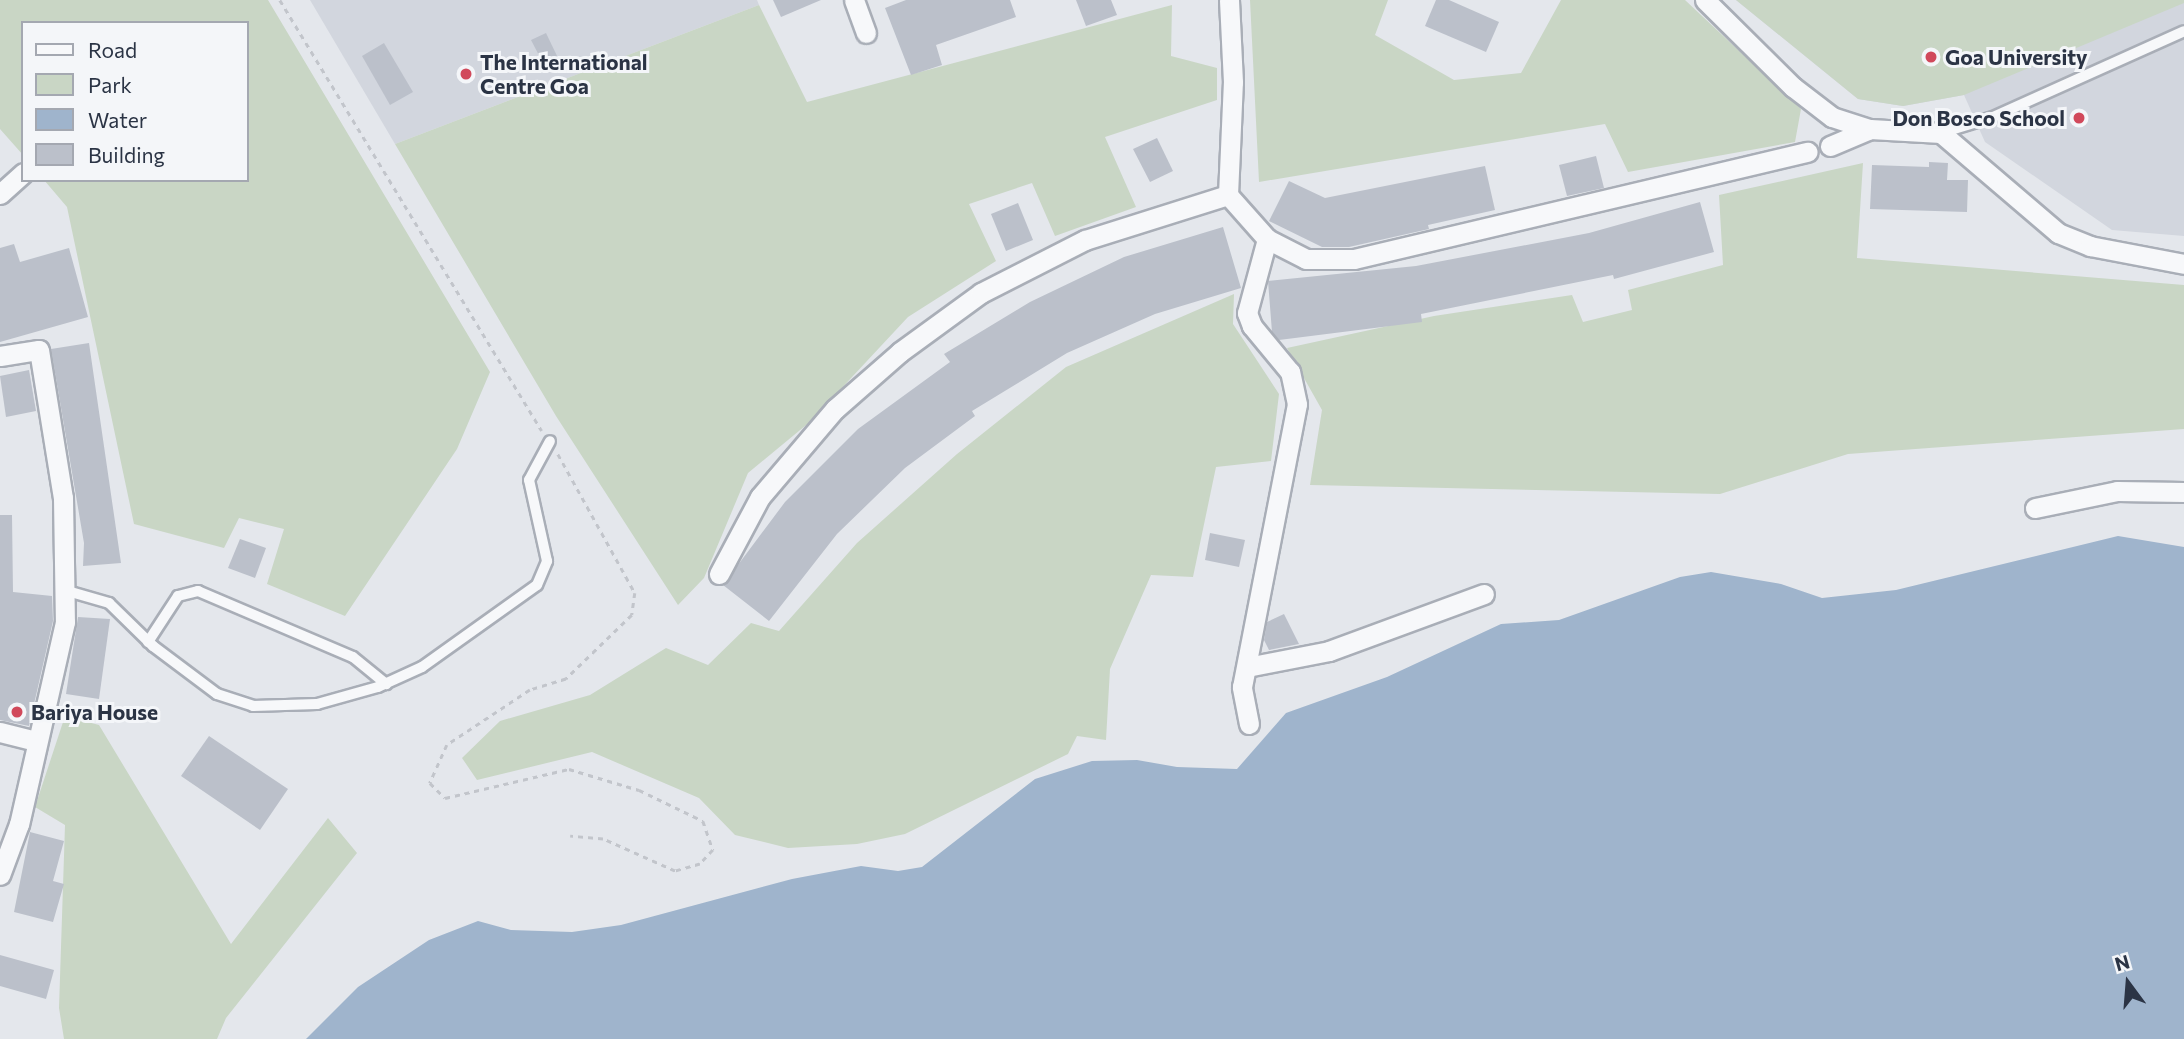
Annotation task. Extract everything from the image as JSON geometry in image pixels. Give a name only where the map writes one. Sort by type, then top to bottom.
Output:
[{"type":"street","points":[[854,0],[866,33]]},
{"type":"street","points":[[1229,0],[1233,82],[1228,195],[1267,239],[1306,259],[1354,259],[1808,152]]},
{"type":"street","points":[[1705,0],[1793,87],[1832,117],[1870,129],[1941,133],[2058,233],[2090,246],[2184,264]]},
{"type":"street","points":[[1830,146],[1870,129]]},
{"type":"street","points":[[0,194],[21,175]]},
{"type":"street","points":[[719,574],[761,497],[835,409],[900,352],[981,293],[1085,240],[1228,195]]},
{"type":"street","points":[[1249,724],[1241,701],[1297,404],[1290,372],[1252,326],[1247,313],[1267,239]]},
{"type":"street","points":[[0,356],[39,350],[63,498],[65,622],[19,824],[0,875]]},
{"type":"street","points":[[2035,508],[2118,491],[2184,492]]},
{"type":"street","points":[[1247,667],[1329,651],[1484,594]]},
{"type":"street","points":[[0,732],[37,741]]},
{"type":"lane","points":[[1941,133],[1993,117],[2184,31]]},
{"type":"lane","points":[[64,590],[109,603],[148,642],[217,694],[253,706],[317,704],[386,684],[422,667],[537,585],[547,561],[529,480],[550,441]]},
{"type":"lane","points":[[148,642],[178,596],[198,591],[353,657],[386,684]]},
{"type":"path","points":[[280,0],[550,441],[635,593],[632,615],[566,679],[530,690],[447,745],[430,783],[445,798],[569,769],[639,790],[703,821],[712,850],[700,864],[675,871],[603,839],[570,836]]},
{"type":"shaded area","name":"The International Centre Goa","points":[[310,0],[757,0],[759,5],[395,144]]},
{"type":"shaded area","points":[[1736,0],[2184,0],[2184,236],[2112,230],[1985,142],[1964,95],[1903,106],[1858,99]]},
{"type":"green space","points":[[0,0],[268,0],[490,372],[457,449],[345,616],[267,584],[284,529],[239,518],[224,548],[134,524],[67,207],[46,182],[248,182],[248,21],[21,21],[21,153],[0,129]]},
{"type":"green space","points":[[1250,0],[1388,0],[1375,35],[1454,80],[1521,73],[1561,0],[1685,0],[1801,109],[1795,142],[1628,172],[1605,124],[1259,182]]},
{"type":"green space","name":"Goa University","points":[[1736,0],[2184,0],[2184,3],[1964,95],[1903,106],[1858,99]]},
{"type":"green space","points":[[759,5],[807,102],[1172,5],[1171,56],[1217,68],[1217,100],[1105,137],[1136,207],[1055,236],[1032,183],[969,204],[996,261],[908,317],[811,421],[748,473],[704,578],[678,605],[556,416],[395,144]]},
{"type":"green space","points":[[1863,163],[1857,258],[2184,285],[2184,429],[1848,454],[1720,494],[1310,485],[1322,410],[1287,348],[1434,316],[1572,295],[1583,322],[1632,310],[1628,290],[1723,265],[1719,195]]},
{"type":"green space","points":[[1234,294],[1233,324],[1279,394],[1271,461],[1216,467],[1193,577],[1151,575],[1110,669],[1106,740],[1077,736],[1068,754],[905,834],[857,844],[788,848],[735,835],[699,798],[592,752],[477,780],[462,758],[500,721],[590,695],[666,648],[708,665],[751,623],[779,631],[857,543],[957,454],[1066,367]]},
{"type":"green space","points":[[65,716],[99,725],[231,944],[328,818],[357,853],[226,1018],[217,1039],[64,1039],[59,1008],[65,825],[35,807]]},
{"type":"water","points":[[2118,536],[2184,547],[2184,1039],[306,1039],[358,987],[429,940],[478,921],[511,930],[572,932],[621,925],[792,879],[861,866],[898,871],[922,867],[1035,779],[1092,761],[1137,760],[1177,767],[1237,769],[1286,713],[1387,677],[1501,624],[1559,620],[1680,577],[1711,572],[1781,584],[1822,598],[1896,590]]},
{"type":"building","points":[[773,0],[821,0],[781,17]]},
{"type":"building","points":[[906,0],[1010,0],[1016,17],[936,45],[942,65],[911,75],[885,8]]},
{"type":"building","points":[[1076,0],[1111,0],[1117,15],[1086,26]]},
{"type":"building","points":[[1436,0],[1449,0],[1499,22],[1486,52],[1425,26]]},
{"type":"building","points":[[546,33],[558,58],[544,65],[531,40]]},
{"type":"building","points":[[384,43],[413,92],[390,105],[362,56]]},
{"type":"building","points":[[1157,138],[1173,171],[1150,182],[1133,149]]},
{"type":"building","points":[[1596,156],[1604,188],[1567,196],[1559,165]]},
{"type":"building","points":[[1929,162],[1948,163],[1947,180],[1968,180],[1967,212],[1870,209],[1872,165],[1929,167]]},
{"type":"building","points":[[1485,166],[1495,210],[1428,225],[1429,229],[1349,247],[1322,247],[1269,221],[1289,181],[1325,198]]},
{"type":"building","points":[[1700,202],[1714,252],[1614,279],[1613,275],[1421,314],[1422,322],[1279,340],[1272,332],[1268,281],[1416,266],[1589,233]]},
{"type":"building","points":[[1018,203],[1033,240],[1006,251],[991,214]]},
{"type":"building","points":[[1223,227],[1241,288],[1155,314],[1067,353],[972,411],[975,416],[905,468],[837,534],[769,621],[723,585],[785,502],[858,429],[950,362],[944,354],[1030,302],[1124,257]]},
{"type":"building","points":[[14,244],[20,262],[69,248],[88,317],[0,342],[0,248]]},
{"type":"building","points":[[89,343],[121,563],[83,566],[84,543],[51,349]]},
{"type":"building","points":[[29,370],[36,411],[6,417],[0,376]]},
{"type":"building","points":[[0,515],[12,515],[13,592],[52,596],[53,621],[29,726],[0,720]]},
{"type":"building","points":[[1210,533],[1245,540],[1239,567],[1205,560]]},
{"type":"building","points":[[240,539],[266,548],[255,578],[228,568]]},
{"type":"building","points":[[1284,614],[1299,644],[1269,650],[1264,640],[1267,622]]},
{"type":"building","points":[[78,617],[110,619],[99,699],[66,694]]},
{"type":"building","points":[[209,736],[288,789],[260,830],[181,776]]},
{"type":"building","points":[[30,832],[64,841],[53,881],[64,884],[53,922],[14,912]]},
{"type":"building","points":[[0,955],[54,970],[46,999],[0,986]]},
{"type":"place","name":"Goa University","points":[[1931,57]]},
{"type":"place","name":"The International Centre Goa","points":[[466,74]]},
{"type":"place","name":"Don Bosco School","points":[[2079,118]]},
{"type":"place","name":"Bariya House","points":[[17,712]]}]
